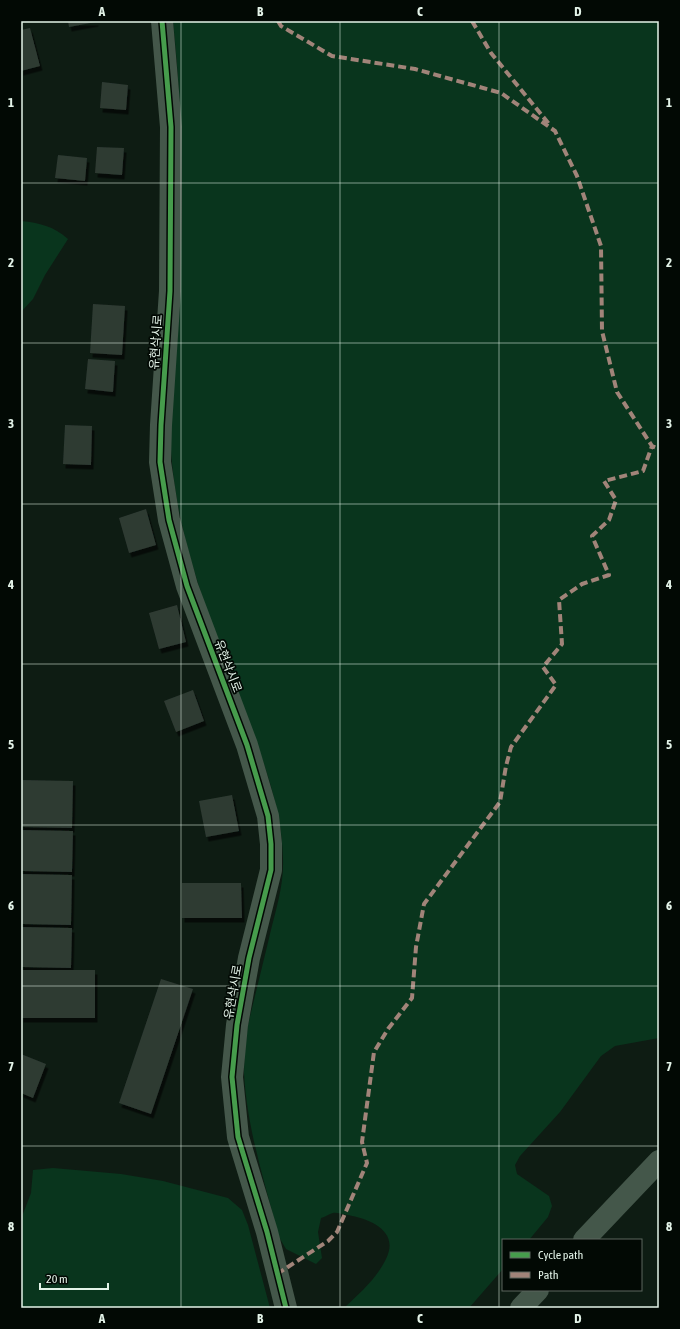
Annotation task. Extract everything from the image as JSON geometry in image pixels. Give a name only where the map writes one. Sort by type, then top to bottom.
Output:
[{"type":"street","name":"유현삭시로","points":[[162,21],[171,127],[170,291],[160,462],[169,520],[187,586],[247,745],[268,816],[271,844],[271,870],[249,958],[237,1025],[232,1077],[238,1137],[267,1232],[286,1308]]},
{"type":"street","points":[[585,1239],[659,1161]]},
{"type":"street","points":[[521,1308],[537,1291]]},
{"type":"green space","points":[[173,21],[659,21],[659,1038],[615,1046],[601,1056],[560,1112],[520,1156],[515,1165],[517,1174],[549,1196],[552,1206],[548,1217],[530,1239],[502,1239],[502,1270],[469,1308],[344,1308],[378,1273],[386,1259],[389,1249],[389,1241],[386,1234],[373,1223],[357,1217],[333,1213],[321,1218],[318,1232],[322,1258],[316,1264],[286,1249],[279,1237],[257,1156],[246,1094],[244,1073],[245,1055],[248,1025],[281,888],[283,869],[282,840],[270,783],[258,746],[221,650],[200,589],[182,527],[176,495],[170,440],[170,417],[179,301],[182,182],[176,53]]},
{"type":"green space","points":[[21,221],[52,228],[68,239],[45,275],[33,299],[21,312]]},
{"type":"green space","points":[[53,1168],[121,1174],[163,1181],[228,1198],[242,1210],[248,1225],[270,1308],[21,1308],[21,1219],[31,1193],[33,1170]]},
{"type":"building","points":[[68,21],[96,21],[96,22],[69,27]]},
{"type":"building","points":[[30,28],[40,66],[21,71],[21,30]]},
{"type":"building","points":[[102,82],[128,85],[126,110],[100,108]]},
{"type":"building","points":[[97,147],[124,148],[122,175],[95,173]]},
{"type":"building","points":[[58,155],[87,158],[85,181],[55,178]]},
{"type":"building","points":[[93,304],[125,306],[122,355],[90,353]]},
{"type":"building","points":[[88,359],[115,361],[113,392],[85,389]]},
{"type":"building","points":[[65,425],[92,426],[91,465],[63,464]]},
{"type":"building","points":[[146,509],[156,545],[129,553],[119,518]]},
{"type":"building","points":[[177,605],[186,642],[159,649],[149,613]]},
{"type":"building","points":[[193,690],[204,721],[176,732],[164,701]]},
{"type":"building","points":[[21,780],[73,781],[72,828],[21,827]]},
{"type":"building","points":[[232,795],[239,831],[206,837],[199,801]]},
{"type":"building","points":[[21,830],[73,831],[72,872],[21,871]]},
{"type":"building","points":[[21,874],[72,875],[71,925],[21,924]]},
{"type":"building","points":[[182,883],[241,883],[242,918],[182,918]]},
{"type":"building","points":[[21,927],[72,928],[71,968],[21,967]]},
{"type":"building","points":[[21,970],[95,970],[95,1018],[21,1018]]},
{"type":"building","points":[[161,979],[193,989],[151,1114],[119,1103]]},
{"type":"building","points":[[21,1054],[46,1064],[33,1098],[21,1093]]},
{"type":"marked path","points":[[278,21],[281,26],[332,56],[415,69],[501,93],[555,131],[577,176],[601,246],[602,331],[617,392],[652,446],[659,449]]},
{"type":"marked path","points":[[472,21],[491,53],[549,124]]},
{"type":"marked path","points":[[277,1274],[328,1241],[337,1232],[367,1163],[362,1142],[374,1052],[388,1029],[412,998],[416,947],[424,904],[500,802],[511,747],[556,685],[543,667],[562,644],[559,600],[582,584],[609,575],[592,536],[609,520],[616,500],[604,481],[643,471],[652,446]]},
{"type":"cycle path","points":[[162,21],[171,127],[170,291],[160,462],[169,520],[187,586],[247,745],[268,816],[271,844],[271,870],[249,958],[237,1025],[232,1077],[238,1137],[267,1232],[286,1308]]}]
